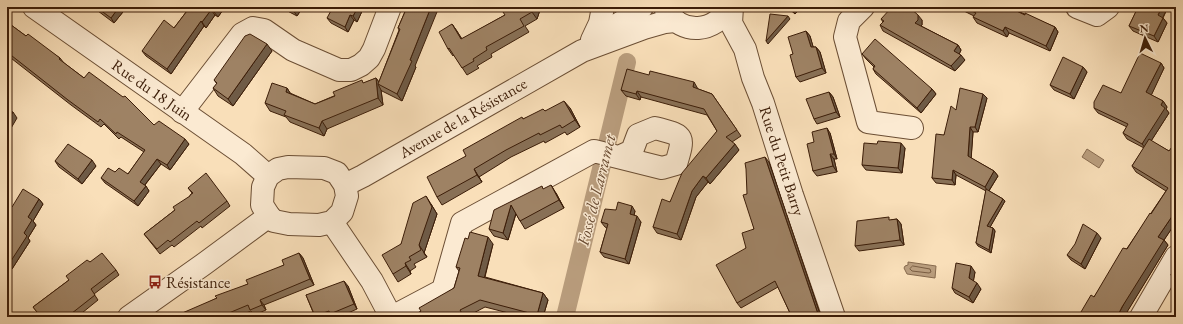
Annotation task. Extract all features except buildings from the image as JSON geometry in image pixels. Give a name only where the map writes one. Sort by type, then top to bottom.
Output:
[{"type":"street","name":"Rue du 18 Juin","points":[[34,7],[243,154],[268,176]]},
{"type":"street","points":[[182,112],[242,34],[253,28],[264,30],[293,50],[339,70],[351,70],[361,65],[369,58],[390,7]]},
{"type":"street","points":[[587,45],[600,23],[603,7]]},
{"type":"street","name":"Avenue de la Résistance","points":[[345,185],[363,176],[587,45],[635,14],[642,7]]},
{"type":"street","points":[[670,14],[684,26],[694,28],[708,26],[721,19],[730,7]]},
{"type":"street","name":"Rue du Petit Barry","points":[[730,7],[731,23],[745,49],[753,78],[764,103],[792,195],[834,317]]},
{"type":"street","points":[[862,7],[849,21],[845,37],[868,122],[912,128]]},
{"type":"street","points":[[1077,7],[1097,15],[1108,7]]},
{"type":"street","name":"Avenue de la Résistance","points":[[587,45],[665,22],[670,14]]},
{"type":"street","points":[[332,222],[372,280],[392,317],[443,290],[462,223],[594,151],[619,157]]},
{"type":"street","points":[[288,167],[324,168],[337,172],[345,185],[347,196],[342,212],[332,222],[319,225],[289,224],[274,221],[268,216],[262,204],[263,187],[268,176],[278,169],[288,167]]},
{"type":"street","points":[[129,317],[204,264],[268,216]]},
{"type":"street","points":[[1141,317],[1176,257]]},
{"type":"water","points":[[1087,149],[1104,160],[1099,168],[1082,157]]},
{"type":"water","points":[[908,262],[936,266],[935,278],[907,274],[904,268],[908,265]]},
{"type":"waterway","name":"Fossé de Larramet","points":[[565,317],[627,62]]},
{"type":"place","name":"Résistance","points":[[155,282]]}]
